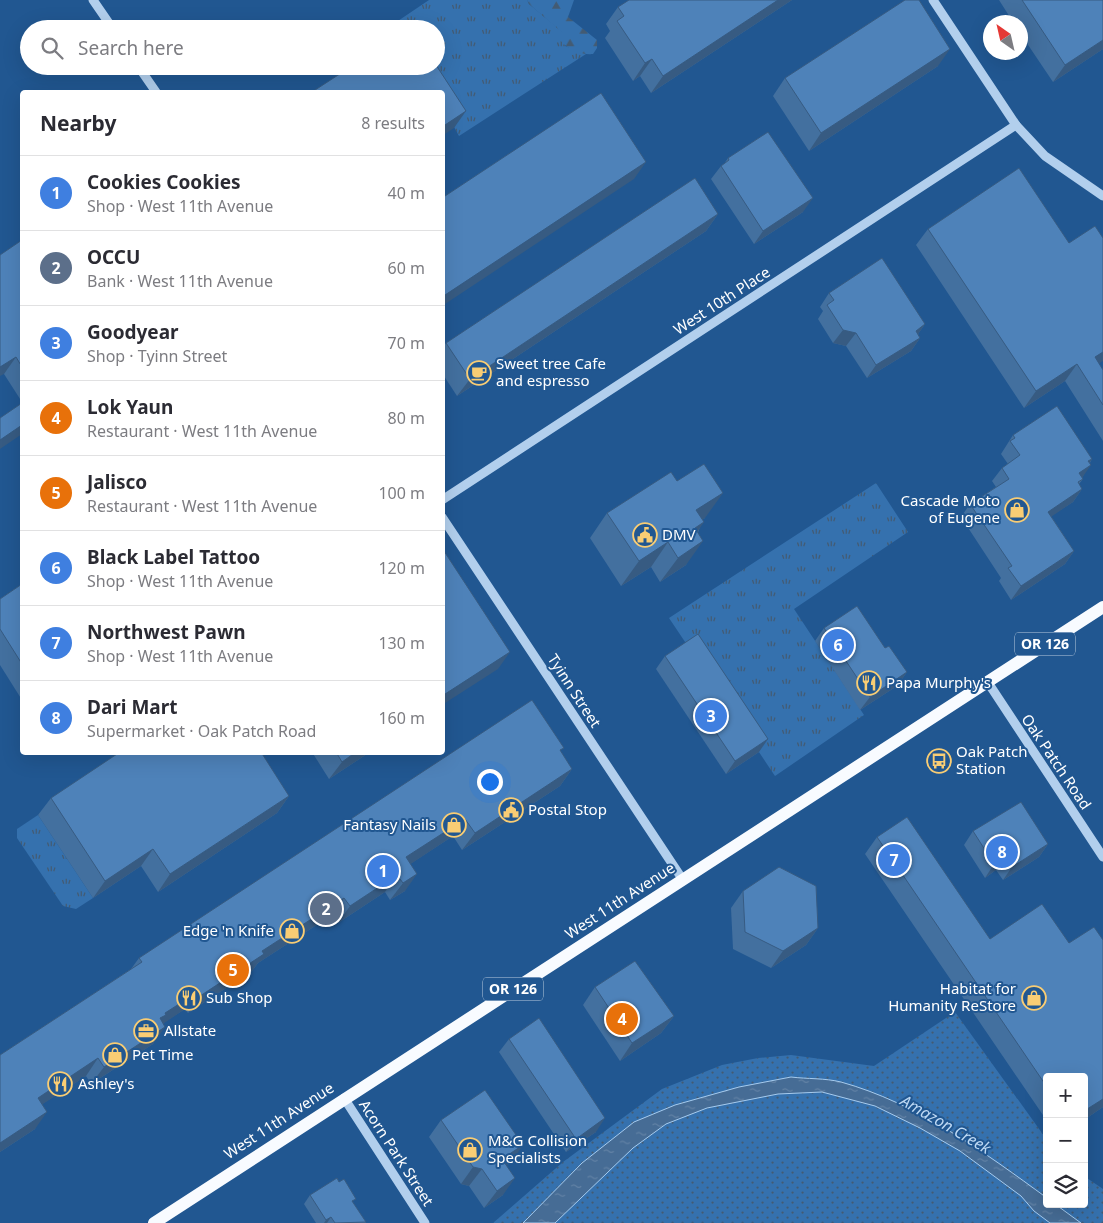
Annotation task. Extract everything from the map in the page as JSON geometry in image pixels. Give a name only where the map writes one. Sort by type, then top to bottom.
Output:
[{"type":"main road","name":"West 11th Avenue","points":[[154,1223],[1103,607]]},
{"type":"street","points":[[93,0],[106,20]]},
{"type":"street","points":[[933,0],[1016,125],[1045,156],[1103,196]]},
{"type":"street","points":[[144,75],[155,90]]},
{"type":"street","name":"West 10th Place","points":[[445,498],[1016,125]]},
{"type":"street","name":"Tyinn Street","points":[[445,522],[683,880]]},
{"type":"street","name":"Oak Patch Road","points":[[987,681],[1103,857]]},
{"type":"street","name":"Acorn Park Street","points":[[344,1098],[425,1223]]},
{"type":"green space","points":[[429,0],[527,0],[529,4],[565,34],[565,46],[586,54],[459,136],[447,111],[445,90],[441,90],[439,75],[445,75],[445,20],[399,20]]},
{"type":"green space","points":[[527,0],[574,0],[568,17],[597,40],[597,48],[593,54],[584,54],[567,47],[561,41],[564,34],[529,4]]},
{"type":"green space","points":[[876,483],[908,532],[794,609],[864,715],[775,776],[669,618]]},
{"type":"green space","points":[[38,815],[93,898],[76,909],[63,906],[17,838],[17,829]]},
{"type":"green space","points":[[955,1012],[1043,1134],[1043,1208],[1088,1208],[1088,1179],[1103,1189],[1103,1223],[493,1223],[563,1162],[662,1089],[722,1065],[758,1058],[791,1055],[874,1066]]},
{"type":"water","points":[[791,1077],[841,1082],[869,1091],[923,1116],[949,1131],[999,1163],[1043,1195],[1043,1208],[1060,1208],[1081,1223],[1050,1223],[1034,1211],[1021,1196],[960,1151],[920,1128],[875,1106],[822,1092],[778,1094],[707,1108],[666,1124],[633,1148],[555,1223],[523,1223],[582,1163],[634,1122],[675,1105],[739,1087]]},
{"type":"building","points":[[629,0],[778,0],[663,76],[652,59],[645,63],[617,21],[624,16],[618,7]]},
{"type":"building","points":[[905,0],[919,0],[950,49],[821,133],[785,78]]},
{"type":"building","points":[[1022,0],[1103,0],[1103,40],[1065,65]]},
{"type":"building","points":[[338,75],[443,75],[466,111],[445,125],[445,90],[315,90]]},
{"type":"building","points":[[601,93],[646,162],[445,295],[445,196]]},
{"type":"building","points":[[768,132],[813,198],[763,231],[721,166],[729,160],[728,158]]},
{"type":"building","points":[[1019,168],[1069,243],[1095,226],[1103,238],[1103,352],[1095,357],[1103,370],[1103,405],[1077,364],[1036,391],[928,229]]},
{"type":"building","points":[[695,178],[718,214],[470,379],[446,343]]},
{"type":"building","points":[[20,241],[20,364],[16,357],[0,367],[0,255]]},
{"type":"building","points":[[882,258],[925,324],[916,331],[920,338],[876,365],[856,333],[843,330],[827,305],[834,300],[829,293]]},
{"type":"building","points":[[20,404],[20,426],[0,440],[0,418]]},
{"type":"building","name":"Cascade Moto of Eugene","points":[[1057,406],[1092,459],[1088,461],[1091,465],[1079,473],[1083,479],[1078,482],[1082,489],[1048,512],[1074,551],[1021,586],[1008,568],[1012,566],[970,504],[1009,479],[1002,468],[1020,455],[1010,441],[1015,438],[1013,435]]},
{"type":"building","points":[[704,464],[723,493],[696,510],[704,522],[695,528],[703,541],[678,558],[668,542],[639,561],[607,513],[671,472],[677,481]]},
{"type":"building","points":[[445,553],[510,652],[445,694]]},
{"type":"building","points":[[20,585],[20,661],[0,629],[0,599]]},
{"type":"building","points":[[857,606],[885,648],[889,646],[907,672],[870,697],[824,628]]},
{"type":"building","points":[[698,634],[768,739],[735,761],[665,656]]},
{"type":"building","points":[[532,700],[564,748],[560,750],[572,769],[475,833],[465,819],[406,857],[417,874],[403,883],[397,875],[350,906],[344,898],[262,951],[264,954],[200,996],[198,992],[165,1013],[166,1015],[160,1018],[165,1027],[104,1067],[98,1058],[38,1098],[47,1112],[0,1143],[0,1055],[142,962],[139,958]]},
{"type":"building","points":[[116,755],[263,755],[289,796],[170,874],[153,849],[105,881],[51,798]]},
{"type":"building","points":[[338,755],[352,755],[342,762]]},
{"type":"building","points":[[1021,802],[1048,844],[1012,867],[1006,856],[994,864],[973,831]]},
{"type":"building","name":"Habitat for Humanity ReStore","points":[[907,817],[990,939],[1042,904],[1069,943],[1094,927],[1103,940],[1103,1099],[1088,1108],[1088,1073],[1043,1073],[1043,1081],[877,837]]},
{"type":"building","points":[[779,867],[816,886],[818,928],[783,951],[745,932],[743,891]]},
{"type":"building","points":[[635,961],[674,1016],[632,1043],[595,987]]},
{"type":"building","points":[[539,1018],[605,1118],[576,1139],[509,1039]]},
{"type":"building","points":[[485,1090],[523,1145],[502,1159],[515,1178],[497,1191],[482,1169],[473,1167],[441,1120]]},
{"type":"building","points":[[337,1178],[339,1182],[344,1179],[356,1199],[352,1201],[366,1222],[335,1223],[331,1217],[326,1220],[310,1195]]},
{"type":"place","name":"Sweet tree Cafe and espresso","points":[[479,373]]},
{"type":"place","name":"Cascade Moto of Eugene","points":[[1017,510]]},
{"type":"place","name":"DMV","points":[[645,535]]},
{"type":"place","name":"Black Label Tattoo","points":[[838,645]]},
{"type":"place","name":"Papa Murphy's","points":[[869,683]]},
{"type":"place","name":"Goodyear","points":[[711,716]]},
{"type":"place","name":"Oak Patch Station","points":[[939,761]]},
{"type":"place","name":"Postal Stop","points":[[511,810]]},
{"type":"place","name":"Fantasy Nails","points":[[454,825]]},
{"type":"place","name":"Dari Mart","points":[[1002,852]]},
{"type":"place","name":"Northwest Pawn","points":[[894,860]]},
{"type":"place","name":"Cookies Cookies","points":[[383,871]]},
{"type":"place","name":"OCCU","points":[[326,909]]},
{"type":"place","name":"Edge 'n Knife","points":[[292,931]]},
{"type":"place","name":"Jalisco","points":[[233,970]]},
{"type":"place","name":"Sub Shop","points":[[189,998]]},
{"type":"place","name":"Habitat for Humanity ReStore","points":[[1034,998]]},
{"type":"place","name":"Lok Yaun","points":[[622,1019]]},
{"type":"place","name":"Allstate","points":[[146,1031]]},
{"type":"place","name":"Pet Time","points":[[115,1055]]},
{"type":"place","name":"Ashley's","points":[[60,1084]]},
{"type":"place","name":"M&G Collision Specialists","points":[[470,1150]]},
{"type":"water label","name":"Amazon Creek","points":[[946,1124]]}]
